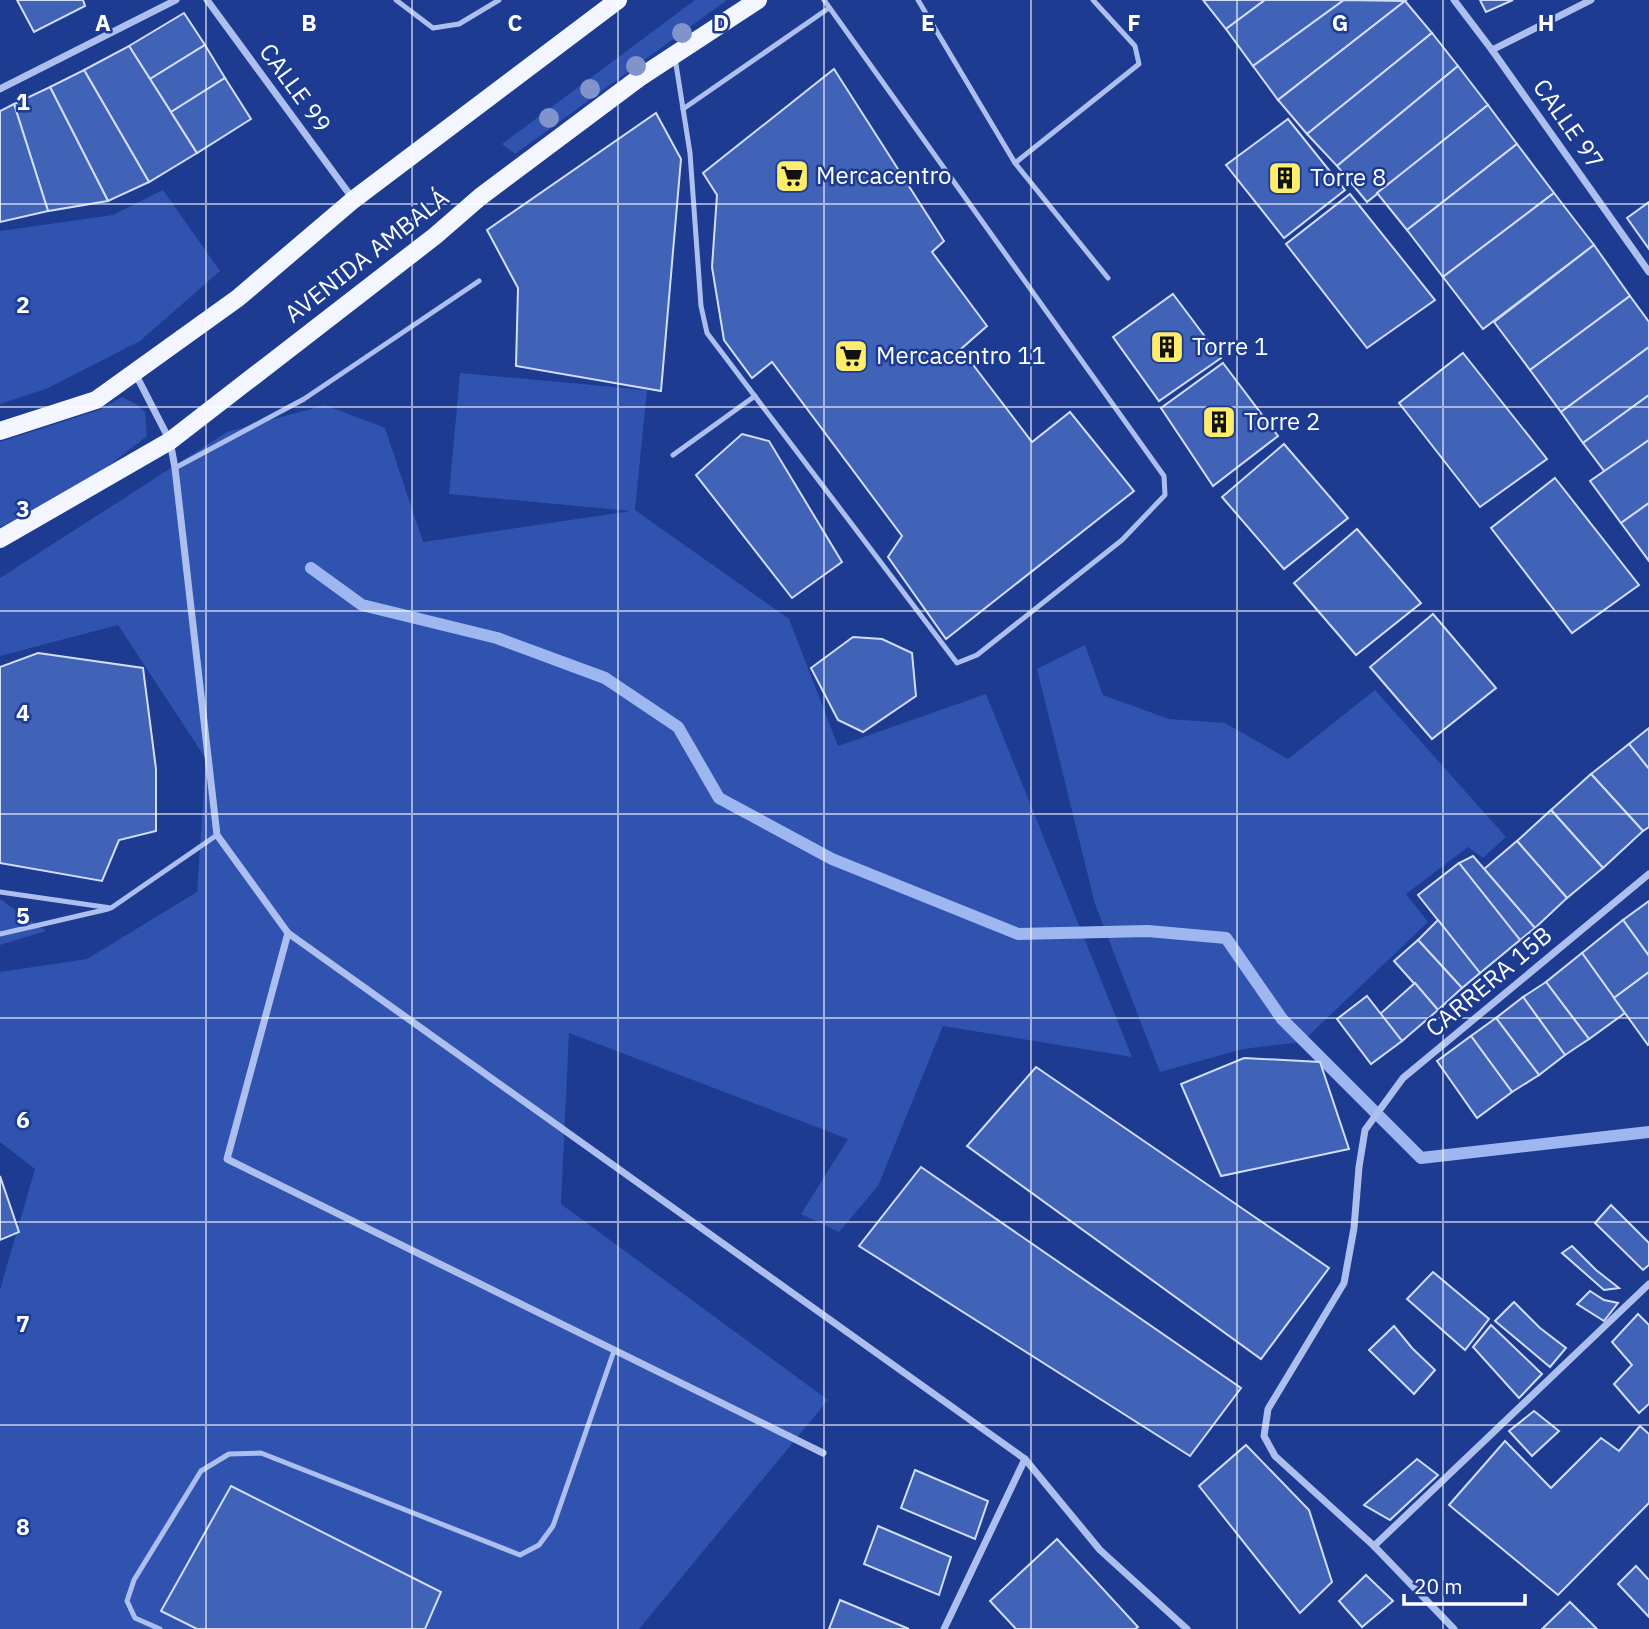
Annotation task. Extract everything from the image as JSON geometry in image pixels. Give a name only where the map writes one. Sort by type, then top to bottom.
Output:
[{"type":"main road","name":"AVENIDA AMBALÁ","points":[[0,431],[96,400],[238,298],[353,200],[618,0]]},
{"type":"main road","name":"AVENIDA AMBALÁ","points":[[0,539],[170,441],[435,236],[481,197],[639,78],[758,0]]},
{"type":"street","points":[[0,89],[176,0]]},
{"type":"street","name":"CALLE 99","points":[[207,0],[353,200]]},
{"type":"street","name":"CALLE 97","points":[[1454,0],[1649,272]]},
{"type":"street","points":[[1492,50],[1591,0]]},
{"type":"street","points":[[135,372],[170,441],[175,468],[217,835],[288,933],[1025,1459],[1100,1550],[1187,1629]]},
{"type":"street","name":"CARRERA 15B","points":[[1374,1546],[1275,1456],[1264,1436],[1268,1409],[1343,1283],[1354,1228],[1365,1130],[1403,1078],[1649,874]]},
{"type":"street","points":[[288,933],[227,1159],[823,1453]]},
{"type":"street","points":[[1454,1629],[1374,1546],[1649,1284]]},
{"type":"street","points":[[944,1629],[1025,1459]]},
{"type":"lane","points":[[396,0],[433,28],[459,24],[499,0]]},
{"type":"lane","points":[[675,55],[690,153],[701,306],[707,333],[957,663],[977,654],[1122,540],[1165,495],[1164,476],[824,0]]},
{"type":"lane","points":[[918,0],[1015,163],[1108,278]]},
{"type":"lane","points":[[1015,163],[1139,64],[1135,46],[1093,0]]},
{"type":"lane","points":[[683,109],[830,8]]},
{"type":"lane","points":[[175,468],[304,398],[479,281]]},
{"type":"lane","points":[[673,455],[755,396]]},
{"type":"lane","points":[[0,934],[111,908],[217,835]]},
{"type":"lane","points":[[0,892],[111,908]]},
{"type":"lane","points":[[160,1629],[135,1618],[127,1601],[134,1580],[201,1471],[229,1454],[261,1453],[520,1555],[539,1545],[553,1526],[614,1351]]},
{"type":"shaded area","points":[[695,0],[727,0],[515,154],[502,144]]},
{"type":"shaded area","points":[[163,190],[220,271],[140,341],[46,389],[0,404],[0,231],[113,215]]},
{"type":"shaded area","points":[[460,373],[647,390],[635,510],[789,619],[838,746],[986,694],[1132,1057],[943,1026],[878,1186],[839,1232],[801,1214],[848,1139],[569,1033],[561,1204],[828,1400],[639,1629],[0,1629],[0,1290],[35,1169],[0,1142],[0,972],[87,959],[197,892],[206,759],[118,625],[0,656],[0,578],[227,432],[325,405],[385,428],[423,542],[631,511],[449,494]]},
{"type":"shaded area","points":[[122,397],[145,412],[147,436],[76,491],[0,527],[0,442],[99,410]]},
{"type":"shaded area","points":[[1085,645],[1103,695],[1169,719],[1225,723],[1288,759],[1375,690],[1506,837],[1483,858],[1468,847],[1406,894],[1428,922],[1302,1042],[1243,1049],[1160,1072],[1095,904],[1037,669]]},
{"type":"shaded area","points":[[0,899],[46,931],[0,945]]},
{"type":"building","points":[[17,0],[83,0],[85,6],[34,32]]},
{"type":"building","points":[[1203,0],[1265,0],[1226,29]]},
{"type":"building","points":[[1265,0],[1344,0],[1253,66],[1226,29]]},
{"type":"building","points":[[1344,0],[1405,1],[1278,100],[1253,66]]},
{"type":"building","points":[[1480,0],[1513,0],[1486,12]]},
{"type":"building","points":[[1405,1],[1432,33],[1307,134],[1278,100]]},
{"type":"building","points":[[184,13],[205,45],[150,79],[129,46]]},
{"type":"building","points":[[1432,33],[1458,66],[1337,166],[1307,134]]},
{"type":"building","points":[[205,45],[225,78],[171,112],[150,79]]},
{"type":"building","points":[[129,46],[197,153],[149,182],[84,70]]},
{"type":"building","points":[[1458,66],[1488,105],[1367,202],[1337,166]]},
{"type":"building","name":"Mercacentro 11","points":[[834,69],[944,241],[932,252],[987,326],[961,349],[1032,442],[1070,412],[1134,491],[946,639],[888,557],[902,536],[772,362],[752,378],[724,340],[712,267],[717,195],[703,173]]},
{"type":"building","points":[[84,70],[149,182],[108,201],[50,87]]},
{"type":"building","points":[[225,78],[251,119],[197,153],[171,112]]},
{"type":"building","points":[[50,87],[108,201],[48,211],[14,104]]},
{"type":"building","points":[[14,104],[48,211],[0,222],[0,111]]},
{"type":"building","points":[[1488,105],[1517,144],[1407,230],[1377,193]]},
{"type":"building","points":[[656,113],[681,159],[661,391],[516,366],[518,288],[487,230]]},
{"type":"building","name":"Torre 8","points":[[1288,119],[1345,190],[1284,238],[1226,165]]},
{"type":"building","points":[[1517,144],[1554,193],[1443,277],[1407,230]]},
{"type":"building","points":[[1554,193],[1594,245],[1483,329],[1443,277]]},
{"type":"building","points":[[1350,194],[1435,300],[1367,348],[1286,244]]},
{"type":"building","points":[[1649,202],[1649,249],[1627,218]]},
{"type":"building","points":[[1594,245],[1630,296],[1530,370],[1494,322]]},
{"type":"building","name":"Torre 1","points":[[1173,294],[1221,358],[1159,401],[1113,337]]},
{"type":"building","points":[[1630,296],[1649,322],[1649,347],[1561,412],[1530,370]]},
{"type":"building","points":[[1649,347],[1649,395],[1583,443],[1561,412]]},
{"type":"building","points":[[1463,353],[1547,459],[1480,507],[1399,403]]},
{"type":"building","name":"Torre 2","points":[[1223,363],[1278,436],[1213,486],[1161,408]]},
{"type":"building","points":[[1649,395],[1649,440],[1605,472],[1583,443]]},
{"type":"building","points":[[742,434],[769,441],[842,562],[792,598],[696,475]]},
{"type":"building","points":[[1649,440],[1649,503],[1621,523],[1590,481]]},
{"type":"building","points":[[1284,444],[1348,518],[1284,569],[1222,497]]},
{"type":"building","points":[[1555,478],[1639,585],[1572,633],[1491,528]]},
{"type":"building","points":[[1649,503],[1649,561],[1621,523]]},
{"type":"building","points":[[1357,529],[1421,603],[1356,655],[1294,583]]},
{"type":"building","points":[[1433,614],[1496,688],[1432,739],[1370,667]]},
{"type":"building","points":[[853,637],[882,639],[912,653],[916,696],[863,732],[838,720],[811,668]]},
{"type":"building","points":[[38,653],[143,668],[156,769],[156,831],[119,840],[102,881],[0,863],[0,667]]},
{"type":"building","points":[[1649,728],[1649,769],[1629,744]]},
{"type":"building","points":[[1629,744],[1649,769],[1649,827],[1643,831],[1591,774]]},
{"type":"building","points":[[1591,774],[1643,831],[1603,868],[1551,810]]},
{"type":"building","points":[[1551,810],[1603,868],[1567,898],[1517,841]]},
{"type":"building","points":[[1517,841],[1567,898],[1535,928],[1484,869]]},
{"type":"building","points":[[1473,856],[1535,928],[1520,940],[1459,863]]},
{"type":"building","points":[[1459,863],[1520,940],[1480,973],[1418,895]]},
{"type":"building","points":[[1649,901],[1649,956],[1623,920]]},
{"type":"building","points":[[1438,920],[1480,973],[1462,988],[1418,940]]},
{"type":"building","points":[[1623,920],[1649,956],[1649,972],[1614,998],[1582,953]]},
{"type":"building","points":[[1418,940],[1462,988],[1438,1010],[1394,961]]},
{"type":"building","points":[[1582,953],[1625,1013],[1589,1039],[1546,982]]},
{"type":"building","points":[[1649,972],[1649,1044],[1648,1045],[1614,998]]},
{"type":"building","points":[[1546,982],[1589,1039],[1565,1055],[1523,997]]},
{"type":"building","points":[[1415,983],[1438,1010],[1402,1041],[1380,1014]]},
{"type":"building","points":[[1367,996],[1402,1041],[1371,1064],[1337,1019]]},
{"type":"building","points":[[1523,997],[1565,1055],[1539,1075],[1496,1018]]},
{"type":"building","points":[[1496,1018],[1539,1075],[1512,1092],[1471,1036]]},
{"type":"building","points":[[1471,1036],[1512,1092],[1477,1118],[1437,1061]]},
{"type":"building","points":[[1244,1058],[1320,1062],[1349,1149],[1221,1176],[1181,1084]]},
{"type":"building","points":[[1036,1067],[1329,1268],[1261,1359],[967,1146]]},
{"type":"building","points":[[921,1167],[1241,1388],[1190,1456],[859,1246]]},
{"type":"building","points":[[0,1176],[19,1232],[0,1240]]},
{"type":"building","points":[[1611,1205],[1649,1243],[1649,1265],[1643,1270],[1595,1223]]},
{"type":"building","points":[[1572,1246],[1619,1288],[1604,1290],[1562,1253]]},
{"type":"building","points":[[1433,1272],[1489,1319],[1465,1350],[1407,1299]]},
{"type":"building","points":[[1590,1291],[1604,1300],[1618,1303],[1604,1321],[1577,1304]]},
{"type":"building","points":[[1514,1302],[1540,1328],[1566,1348],[1550,1367],[1495,1321]]},
{"type":"building","points":[[1638,1314],[1649,1325],[1649,1404],[1639,1413],[1614,1384],[1632,1365],[1612,1342]]},
{"type":"building","points":[[1491,1325],[1542,1374],[1519,1398],[1473,1347]]},
{"type":"building","points":[[1394,1326],[1435,1370],[1414,1394],[1369,1350]]},
{"type":"building","points":[[1534,1411],[1559,1431],[1532,1456],[1509,1431]]},
{"type":"building","points":[[1640,1426],[1649,1434],[1649,1503],[1558,1595],[1449,1505],[1505,1441],[1551,1488],[1601,1438],[1619,1451]]},
{"type":"building","points":[[1246,1445],[1309,1510],[1332,1582],[1300,1613],[1199,1486]]},
{"type":"building","points":[[1417,1459],[1438,1475],[1390,1520],[1364,1505]]},
{"type":"building","points":[[915,1470],[988,1501],[975,1539],[901,1508]]},
{"type":"building","points":[[231,1486],[441,1592],[425,1629],[197,1629],[161,1611]]},
{"type":"building","points":[[878,1526],[951,1557],[939,1595],[864,1564]]},
{"type":"building","points":[[1057,1539],[1138,1627],[1016,1629],[990,1601]]},
{"type":"building","points":[[1636,1566],[1649,1580],[1649,1617],[1618,1584]]},
{"type":"building","points":[[1366,1575],[1393,1601],[1362,1627],[1339,1601]]},
{"type":"building","points":[[840,1600],[909,1629],[829,1629]]},
{"type":"building","points":[[1570,1602],[1597,1629],[1542,1629]]},
{"type":"waterway","points":[[311,568],[362,605],[497,638],[605,678],[678,727],[719,798],[832,859],[1018,934],[1148,931],[1226,938],[1282,1019],[1421,1158],[1649,1132]]},
{"type":"place","name":"Mercacentro","points":[[792,176]]},
{"type":"place","name":"Torre 8","points":[[1285,178]]},
{"type":"place","name":"Torre 1","points":[[1167,347]]},
{"type":"place","name":"Mercacentro 11","points":[[851,356]]},
{"type":"place","name":"Torre 2","points":[[1219,422]]}]
